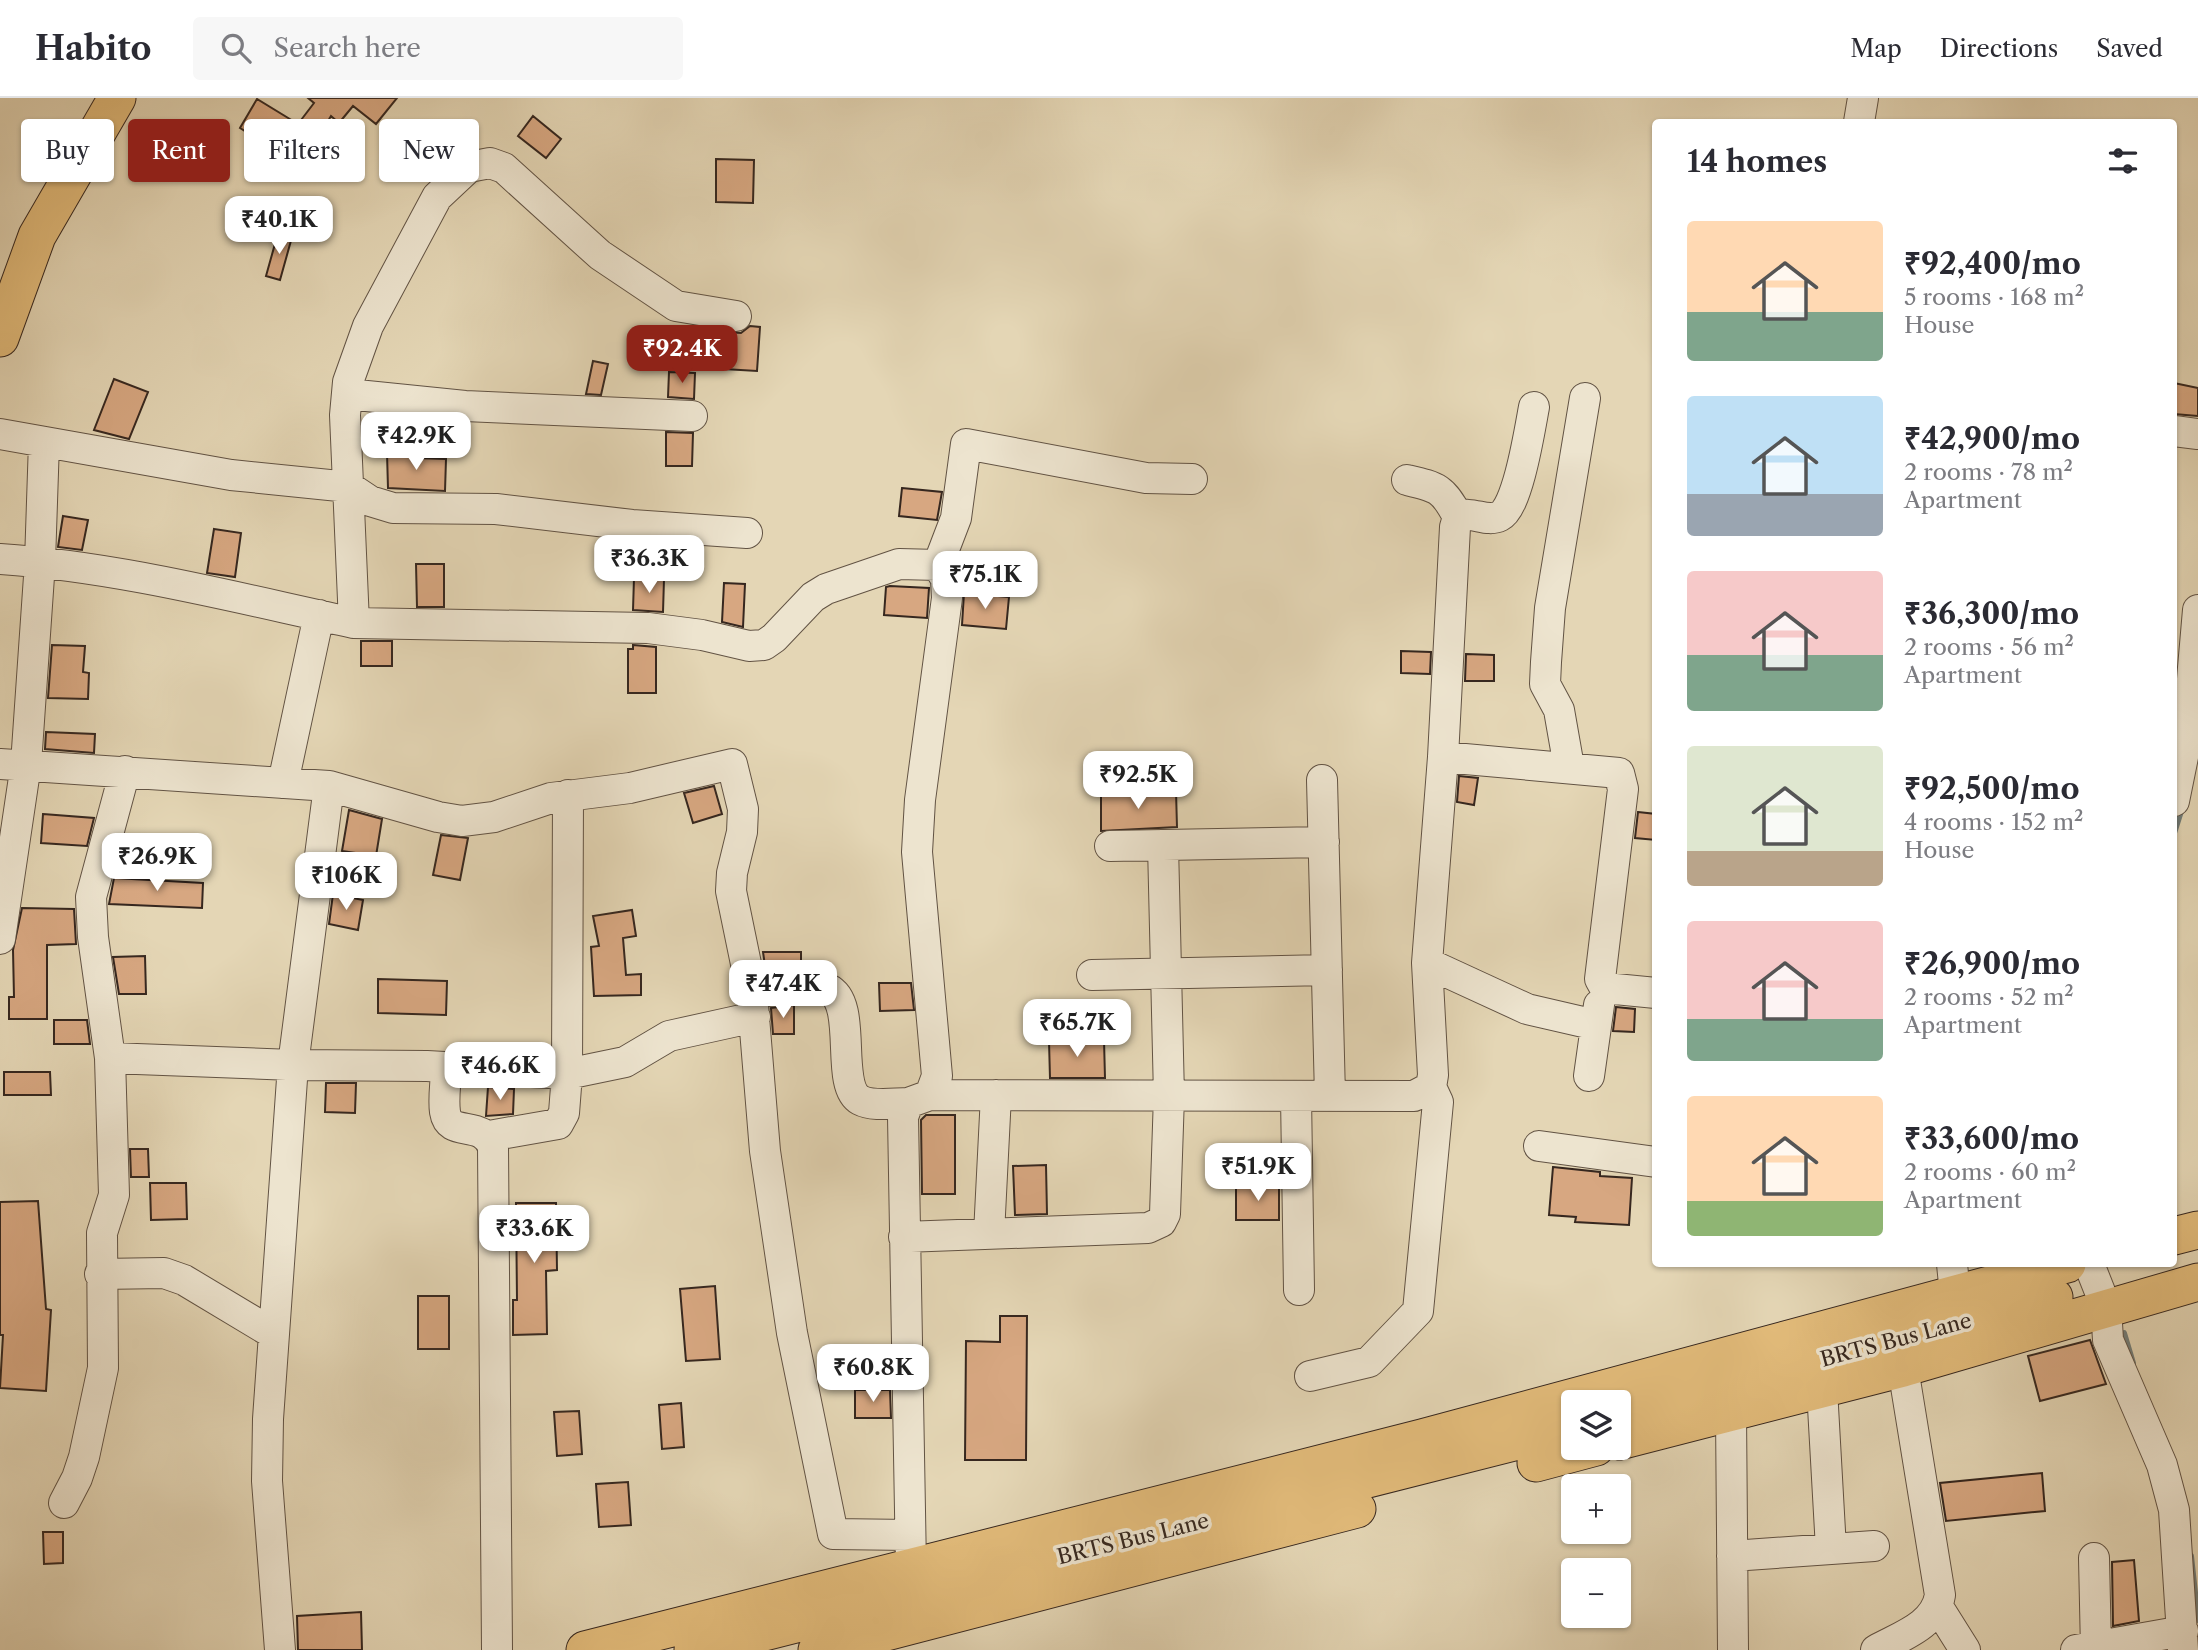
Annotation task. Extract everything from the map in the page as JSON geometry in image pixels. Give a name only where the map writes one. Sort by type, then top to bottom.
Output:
[{"type":"main road","points":[[0,338],[37,236],[117,98]]},
{"type":"main road","points":[[2177,1235],[2198,1230]]},
{"type":"main road","name":"BRTS Bus Lane","points":[[2177,1262],[2198,1256]]},
{"type":"main road","points":[[585,1650],[910,1551],[1409,1441],[1953,1279],[2044,1267]]},
{"type":"main road","name":"BRTS Bus Lane","points":[[1631,1412],[2159,1267]]},
{"type":"main road","points":[[1631,1438],[1903,1368],[2098,1285],[2198,1282]]},
{"type":"main road","name":"BRTS Bus Lane","points":[[693,1650],[1561,1430]]},
{"type":"main road","points":[[817,1650],[1561,1456]]},
{"type":"street","points":[[1860,119],[1863,98]]},
{"type":"street","points":[[354,623],[348,382],[368,326],[437,197],[469,167],[490,163],[504,168],[600,256],[676,306],[736,316]]},
{"type":"street","points":[[347,394],[465,406],[692,416]]},
{"type":"street","points":[[1569,767],[1559,710],[1545,673],[1550,608],[1585,398]]},
{"type":"street","points":[[1458,517],[1473,514],[1489,518],[1502,515],[1508,507],[1524,455],[1534,407]]},
{"type":"street","points":[[2177,431],[2198,434]]},
{"type":"street","points":[[0,434],[231,475],[349,486],[369,501],[393,508],[496,509],[632,525],[747,533]]},
{"type":"street","points":[[0,939],[13,764],[40,562],[44,442]]},
{"type":"street","points":[[938,565],[956,518],[966,444],[1146,478],[1192,479]]},
{"type":"street","points":[[1310,1377],[1368,1362],[1418,1311],[1438,1102],[1431,1087],[1433,1075],[1427,963],[1458,517],[1447,496],[1436,487],[1407,480]]},
{"type":"street","points":[[0,559],[40,562],[151,580],[354,623],[648,628],[702,635],[749,646],[764,645],[774,638],[813,597],[826,589],[899,564],[938,565]]},
{"type":"street","points":[[13,764],[329,786],[438,817],[462,821],[494,817],[537,801],[629,788],[732,764],[743,809],[742,832],[732,873],[732,891],[753,1005],[765,1151],[792,1333],[833,1534],[910,1551],[903,1117],[937,1076],[917,852],[920,800],[947,598],[946,579],[938,565]]},
{"type":"street","points":[[2177,786],[2187,737],[2184,656],[2198,610]]},
{"type":"street","points":[[283,783],[319,615]]},
{"type":"street","points":[[1443,757],[1609,770],[1623,779],[1599,972],[1602,984],[1590,1076]]},
{"type":"street","points":[[64,1503],[80,1468],[102,1378],[102,1233],[114,1195],[110,1058],[93,937],[91,897],[125,771]]},
{"type":"street","points":[[1322,780],[1330,1096]]},
{"type":"street","points":[[280,1650],[267,1481],[274,1334],[293,1065],[329,786]]},
{"type":"street","points":[[489,1136],[558,1124],[564,1113],[567,1074],[568,795]]},
{"type":"street","points":[[1110,846],[1324,842]]},
{"type":"street","points":[[904,1237],[1148,1227],[1161,1222],[1165,1214],[1170,1096],[1163,845]]},
{"type":"street","points":[[1427,963],[1527,1009],[1596,1025]]},
{"type":"street","points":[[1092,975],[1327,970]]},
{"type":"street","points":[[1602,984],[1612,989],[1652,993]]},
{"type":"street","points":[[110,1058],[567,1074],[625,1062],[668,1036],[753,1005],[818,987],[830,990],[838,1000],[843,1018],[851,1087],[856,1098],[867,1103],[996,1095],[1414,1097],[1431,1087]]},
{"type":"street","points":[[446,1068],[445,1112],[448,1122],[455,1127],[478,1129],[489,1136],[493,1147],[497,1650]]},
{"type":"street","points":[[989,1234],[996,1095]]},
{"type":"street","points":[[1296,1096],[1298,1290]]},
{"type":"street","points":[[1539,1146],[1652,1161]]},
{"type":"street","points":[[100,1274],[164,1273],[184,1280],[274,1334]]},
{"type":"street","points":[[2094,1559],[2089,1649],[2188,1624],[2174,1510],[2162,1465],[2108,1340],[2098,1285]]},
{"type":"street","points":[[1903,1368],[1926,1526],[1937,1574],[1938,1607],[1965,1650]]},
{"type":"street","points":[[1822,1389],[1831,1549]]},
{"type":"street","points":[[1731,1413],[1732,1650]]},
{"type":"street","points":[[1732,1556],[1874,1546]]},
{"type":"street","points":[[1876,1650],[1924,1624],[1938,1607]]},
{"type":"building","points":[[308,98],[397,98],[376,124],[353,106],[342,119],[331,116],[329,119],[302,119],[314,103]]},
{"type":"building","points":[[257,99],[290,119],[245,119]]},
{"type":"building","points":[[533,116],[561,139],[546,158],[518,136]]},
{"type":"building","points":[[716,159],[754,160],[753,203],[716,202]]},
{"type":"building","points":[[278,233],[292,237],[280,280],[266,276]]},
{"type":"building","points":[[750,326],[760,327],[757,371],[724,369],[726,332],[741,333]]},
{"type":"building","points":[[593,361],[608,364],[601,395],[586,394]]},
{"type":"building","points":[[669,372],[695,373],[694,399],[668,397]]},
{"type":"building","points":[[114,379],[148,392],[129,439],[94,430]]},
{"type":"building","points":[[2177,384],[2198,388],[2198,416],[2177,414]]},
{"type":"building","points":[[666,432],[693,433],[692,466],[666,466]]},
{"type":"building","points":[[387,453],[415,453],[416,458],[446,459],[445,491],[388,488]]},
{"type":"building","points":[[902,488],[942,492],[937,520],[899,516]]},
{"type":"building","points":[[63,516],[88,520],[82,550],[58,547]]},
{"type":"building","points":[[214,529],[241,533],[235,577],[207,573]]},
{"type":"building","points":[[416,564],[444,564],[444,607],[417,607]]},
{"type":"building","points":[[634,578],[664,579],[663,612],[633,610]]},
{"type":"building","points":[[724,583],[745,584],[743,627],[722,622]]},
{"type":"building","points":[[886,587],[929,588],[927,618],[884,615]]},
{"type":"building","points":[[964,593],[1009,597],[1006,629],[962,625]]},
{"type":"building","points":[[361,641],[392,641],[392,666],[361,666]]},
{"type":"building","points":[[52,645],[85,646],[83,672],[89,673],[88,699],[48,698]]},
{"type":"building","points":[[633,645],[656,647],[656,693],[628,693],[628,649],[633,649]]},
{"type":"building","points":[[1401,651],[1431,652],[1430,674],[1401,673]]},
{"type":"building","points":[[1466,654],[1494,655],[1494,681],[1465,681]]},
{"type":"building","points":[[46,732],[95,734],[94,753],[45,749]]},
{"type":"building","points":[[1459,776],[1478,778],[1474,805],[1457,802]]},
{"type":"building","points":[[714,786],[722,814],[693,823],[684,793]]},
{"type":"building","points":[[1176,791],[1177,827],[1101,831],[1101,793]]},
{"type":"building","points":[[349,810],[382,819],[376,856],[342,851]]},
{"type":"building","points":[[1638,812],[1652,814],[1652,840],[1635,838]]},
{"type":"building","points":[[43,814],[94,818],[87,846],[41,843]]},
{"type":"building","points":[[441,835],[468,838],[460,880],[433,875]]},
{"type":"building","points":[[114,878],[203,883],[202,908],[109,904]]},
{"type":"building","points":[[333,894],[363,900],[358,930],[329,924]]},
{"type":"building","points":[[22,908],[74,909],[76,944],[47,945],[47,1019],[9,1019],[9,997],[14,997],[13,950]]},
{"type":"building","points":[[632,910],[636,936],[623,938],[626,975],[641,974],[641,995],[594,996],[591,947],[599,946],[593,916]]},
{"type":"building","points":[[763,952],[801,952],[801,969],[766,973]]},
{"type":"building","points":[[145,956],[146,994],[119,994],[113,957]]},
{"type":"building","points":[[378,979],[447,981],[446,1015],[378,1013]]},
{"type":"building","points":[[879,983],[911,983],[914,1010],[880,1011]]},
{"type":"building","points":[[794,1005],[794,1034],[773,1034],[771,1008]]},
{"type":"building","points":[[1616,1007],[1635,1009],[1634,1032],[1613,1031]]},
{"type":"building","points":[[54,1020],[87,1020],[90,1044],[54,1044]]},
{"type":"building","points":[[1104,1040],[1105,1078],[1050,1078],[1049,1041]]},
{"type":"building","points":[[4,1072],[50,1072],[51,1095],[4,1095]]},
{"type":"building","points":[[326,1083],[356,1083],[355,1113],[325,1112]]},
{"type":"building","points":[[488,1087],[514,1089],[513,1114],[486,1116]]},
{"type":"building","points":[[926,1115],[955,1115],[955,1194],[922,1194],[921,1120]]},
{"type":"building","points":[[130,1149],[148,1149],[149,1177],[131,1177]]},
{"type":"building","points":[[1046,1165],[1047,1214],[1015,1215],[1013,1166]]},
{"type":"building","points":[[1553,1167],[1600,1172],[1600,1176],[1632,1178],[1629,1225],[1575,1222],[1576,1217],[1549,1215]]},
{"type":"building","points":[[150,1183],[186,1183],[187,1219],[151,1220]]},
{"type":"building","points":[[1236,1186],[1279,1186],[1279,1220],[1236,1220]]},
{"type":"building","points":[[38,1201],[46,1309],[51,1310],[46,1391],[0,1388],[3,1335],[0,1335],[0,1202]]},
{"type":"building","points":[[516,1203],[556,1203],[557,1270],[546,1271],[547,1334],[513,1335],[513,1300],[517,1300]]},
{"type":"building","points":[[715,1286],[720,1359],[686,1361],[680,1289]]},
{"type":"building","points":[[418,1296],[449,1296],[449,1349],[418,1349]]},
{"type":"building","points":[[1000,1316],[1027,1316],[1026,1460],[965,1460],[966,1341],[1000,1342]]},
{"type":"building","points":[[2090,1340],[2106,1384],[2040,1401],[2028,1356]]},
{"type":"building","points":[[855,1390],[890,1390],[891,1418],[855,1418]]},
{"type":"building","points":[[681,1403],[684,1447],[662,1449],[659,1405]]},
{"type":"building","points":[[579,1411],[582,1454],[557,1456],[554,1412]]},
{"type":"building","points":[[2042,1473],[2045,1511],[1946,1521],[1940,1483]]},
{"type":"building","points":[[628,1482],[631,1525],[599,1527],[596,1484]]},
{"type":"building","points":[[43,1532],[63,1532],[63,1563],[44,1564]]},
{"type":"building","points":[[2134,1560],[2139,1621],[2113,1626],[2112,1562]]},
{"type":"building","points":[[361,1612],[362,1650],[298,1650],[297,1616]]},
{"type":"waterway","points":[[2177,824],[2182,808]]},
{"type":"waterway","points":[[2124,1333],[2133,1363]]},
{"type":"waterway","points":[[2191,1556],[2198,1620]]}]
